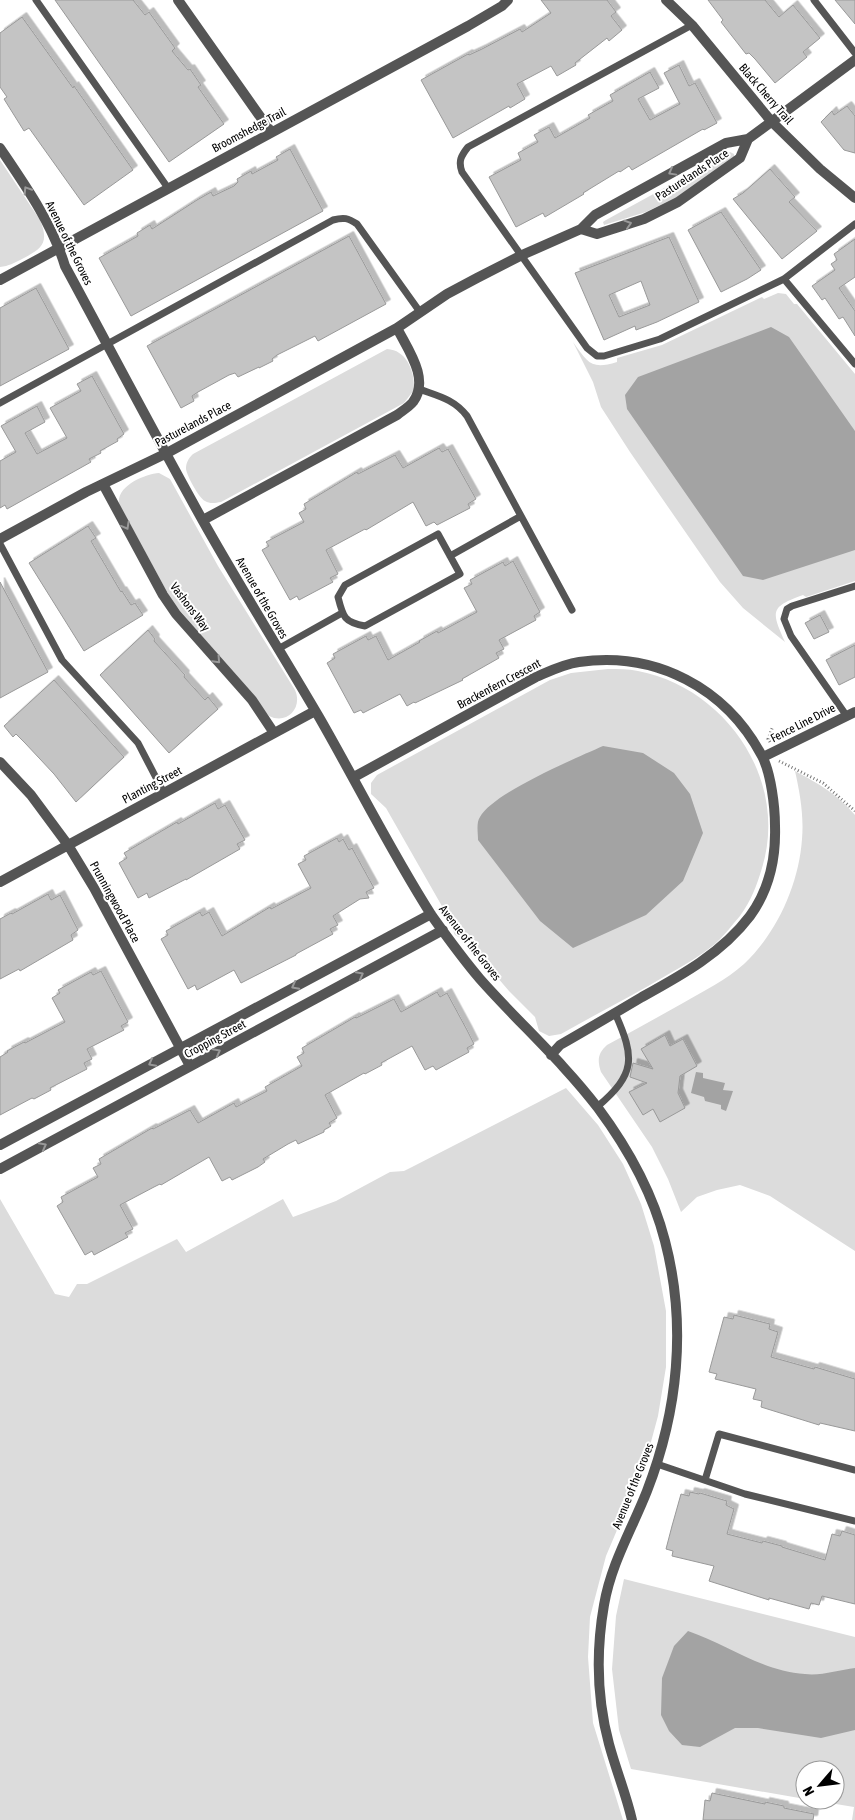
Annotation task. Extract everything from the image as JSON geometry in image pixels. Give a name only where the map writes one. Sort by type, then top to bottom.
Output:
[{"type":"street","points":[[178,0],[271,132]]},
{"type":"street","name":"Broomshedge Trail","points":[[0,280],[468,26],[502,6],[508,0]]},
{"type":"street","name":"Black Cherry Trail","points":[[666,0],[692,25],[771,121],[820,169],[855,198]]},
{"type":"street","name":"Pasturelands Place","points":[[0,539],[103,484],[167,453],[397,328],[455,290],[581,229],[595,214],[726,143],[748,138],[855,60]]},
{"type":"street","name":"Pasturelands Place","points":[[581,229],[597,234],[644,219],[678,202],[740,158],[748,138]]},
{"type":"street","name":"Avenue of the Groves","points":[[0,148],[47,222],[59,247],[65,266],[203,520],[431,914],[478,977],[597,1107],[624,1147],[646,1190],[665,1240],[674,1291],[678,1341],[674,1394],[664,1447],[646,1494],[618,1554],[604,1602],[599,1648],[600,1700],[609,1745],[626,1795],[632,1820]]},
{"type":"street","points":[[203,520],[397,415],[412,403],[419,389],[419,376],[397,328]]},
{"type":"street","name":"Vashons Way","points":[[103,484],[163,595],[176,614],[252,700],[274,733]]},
{"type":"street","name":"Brackenfern Crescent","points":[[354,778],[536,677],[579,662],[631,662],[658,666],[682,677],[705,691],[722,704],[743,727],[763,757],[771,787],[775,814],[773,864],[764,890],[751,915],[713,954],[686,973],[560,1045],[551,1055]]},
{"type":"street","name":"Planting Street","points":[[0,882],[315,711]]},
{"type":"street","name":"Fence Line Drive","points":[[763,757],[850,714]]},
{"type":"street","name":"Prunningwood Place","points":[[0,762],[31,795],[68,845],[94,888],[190,1066]]},
{"type":"street","name":"Cropping Street","points":[[0,1145],[431,914]]},
{"type":"street","name":"Cropping Street","points":[[0,1169],[443,930]]},
{"type":"lane","points":[[36,0],[168,188]]},
{"type":"lane","points":[[814,0],[855,53]]},
{"type":"lane","points":[[692,25],[468,147],[461,156],[462,172],[587,348],[597,356],[604,356],[660,339],[784,279],[855,224]]},
{"type":"lane","points":[[0,403],[334,220],[342,218],[348,218],[356,224],[420,312]]},
{"type":"lane","points":[[784,279],[855,364]]},
{"type":"lane","points":[[419,389],[454,402],[468,416],[572,610]]},
{"type":"lane","points":[[450,556],[521,516]]},
{"type":"lane","points":[[438,534],[460,574],[365,626],[352,624],[342,614],[338,597],[345,585],[438,534]]},
{"type":"lane","points":[[0,544],[62,660],[138,743],[164,793]]},
{"type":"lane","points":[[850,714],[791,636],[784,619],[788,609],[792,606],[855,586]]},
{"type":"lane","points":[[278,649],[342,614]]},
{"type":"lane","points":[[597,1107],[614,1093],[624,1079],[630,1056],[628,1041],[615,1013]]},
{"type":"lane","points":[[705,1480],[719,1434],[855,1470]]},
{"type":"lane","points":[[657,1464],[745,1494],[855,1521]]},
{"type":"path","points":[[773,726],[768,738],[780,762],[823,783],[855,811]]},
{"type":"shaded area","points":[[730,152],[734,154],[734,157],[677,197],[646,212],[604,225],[603,222],[606,220]]},
{"type":"shaded area","points":[[0,160],[40,220],[44,240],[39,249],[14,263],[0,267]]},
{"type":"shaded area","points":[[778,293],[786,294],[794,304],[797,304],[855,374],[855,581],[806,597],[803,595],[779,607],[776,611],[777,623],[785,642],[743,608],[720,582],[601,407],[593,382],[573,342],[591,363],[601,365],[617,362],[617,358],[662,345],[762,297],[764,299]]},
{"type":"shaded area","points":[[771,327],[789,337],[855,431],[855,550],[763,580],[743,576],[627,409],[625,395],[638,377]]},
{"type":"shaded area","points":[[387,349],[400,353],[411,369],[414,390],[404,403],[221,502],[209,503],[200,496],[186,469],[186,465],[193,454]]},
{"type":"shaded area","points":[[159,473],[170,479],[218,566],[295,690],[297,703],[292,713],[287,716],[276,718],[269,716],[172,601],[119,504],[122,492],[133,482]]},
{"type":"shaded area","points":[[608,669],[638,671],[670,681],[698,697],[723,718],[743,743],[758,771],[766,802],[768,835],[762,868],[756,887],[740,916],[715,944],[691,961],[641,990],[561,1034],[549,1036],[539,1031],[535,1017],[509,991],[467,942],[455,935],[443,908],[386,808],[371,794],[371,783],[377,775],[550,680],[571,673]]},
{"type":"shaded area","points":[[603,746],[643,753],[674,773],[690,794],[703,833],[683,881],[646,915],[573,948],[540,921],[478,840],[478,822],[488,808],[501,797],[556,767]]},
{"type":"shaded area","points":[[795,771],[827,790],[855,815],[855,1251],[770,1196],[740,1185],[697,1197],[681,1212],[668,1179],[652,1147],[601,1072],[599,1064],[600,1054],[607,1045],[699,994],[737,970],[756,952],[767,938],[791,890],[800,856],[802,813]]},
{"type":"shaded area","points":[[696,1072],[703,1073],[703,1078],[725,1083],[723,1090],[733,1091],[726,1111],[721,1109],[721,1105],[705,1101],[704,1097],[691,1093]]},
{"type":"shaded area","points":[[566,1088],[598,1125],[623,1164],[641,1204],[654,1246],[666,1311],[666,1367],[658,1416],[645,1464],[606,1556],[590,1617],[588,1657],[593,1723],[623,1820],[0,1820],[0,1199],[55,1294],[69,1297],[77,1284],[87,1284],[177,1239],[186,1252],[283,1199],[293,1217],[336,1201],[390,1172],[404,1171]]},
{"type":"shaded area","points":[[624,1579],[855,1637],[855,1820],[852,1820],[854,1807],[845,1806],[845,1760],[795,1760],[795,1797],[631,1769],[619,1730],[612,1669],[616,1616]]},
{"type":"shaded area","points":[[688,1631],[760,1663],[789,1672],[817,1674],[855,1668],[855,1730],[821,1738],[758,1728],[735,1728],[700,1747],[682,1745],[669,1731],[661,1715],[662,1678],[674,1646]]},
{"type":"building","points":[[55,0],[133,0],[145,15],[149,12],[175,48],[172,51],[188,70],[190,69],[201,85],[198,87],[224,124],[169,162]]},
{"type":"building","points":[[541,0],[607,0],[616,12],[611,16],[622,30],[609,41],[607,38],[575,63],[576,65],[557,76],[551,66],[517,84],[525,99],[453,138],[421,80],[468,54],[482,49],[520,29],[522,32],[551,13]]},
{"type":"building","points":[[708,0],[765,0],[779,17],[793,5],[820,38],[803,52],[807,57],[775,83],[749,53],[746,54],[721,22],[723,20]]},
{"type":"building","points":[[835,0],[855,0],[855,24]]},
{"type":"building","points":[[22,17],[73,88],[74,86],[133,170],[84,205],[29,128],[24,131],[4,99],[7,97],[0,87],[0,33]]},
{"type":"building","points":[[679,65],[689,86],[695,83],[717,123],[703,129],[632,170],[629,166],[619,171],[545,217],[543,213],[516,227],[489,177],[521,160],[518,153],[538,142],[534,135],[549,127],[555,138],[590,118],[588,115],[613,101],[610,95],[650,72],[659,88],[638,99],[650,120],[680,104],[664,73]]},
{"type":"building","points":[[847,106],[855,116],[855,153],[844,150],[821,122],[832,111],[834,115]]},
{"type":"building","points":[[290,149],[323,211],[131,316],[99,258],[138,236],[137,233],[150,225],[152,229],[211,192],[213,196],[234,186],[238,182],[237,179],[251,171],[252,174],[278,160],[276,157]]},
{"type":"building","points":[[770,169],[795,197],[789,202],[817,231],[782,259],[733,199],[743,193]]},
{"type":"building","points":[[721,212],[761,270],[721,292],[688,230]]},
{"type":"building","points":[[349,236],[386,304],[318,341],[315,336],[277,355],[272,359],[273,361],[259,368],[238,377],[235,373],[229,375],[192,396],[194,401],[181,408],[147,346]]},
{"type":"building","points":[[669,237],[699,302],[657,322],[636,330],[635,326],[604,340],[575,273]],"holes":[[[641,281],[650,305],[619,317],[609,295]]]},
{"type":"building","points":[[855,239],[855,277],[839,288],[855,311],[855,336],[843,317],[839,319],[825,298],[822,300],[812,286],[835,270],[831,264],[837,260],[834,254]]},
{"type":"building","points":[[36,288],[69,349],[0,386],[0,308]]},
{"type":"building","points":[[92,376],[124,434],[117,439],[118,441],[89,459],[91,462],[7,509],[5,505],[0,508],[0,461],[16,452],[1,426],[37,406],[45,422],[25,433],[37,454],[67,438],[50,408],[81,391],[77,384]]},
{"type":"building","points":[[439,448],[442,452],[448,449],[476,499],[468,504],[470,508],[437,525],[434,522],[426,526],[413,502],[366,530],[326,550],[338,574],[330,578],[333,582],[299,600],[297,596],[290,600],[262,550],[269,546],[266,542],[304,522],[299,513],[306,509],[304,504],[357,472],[358,474],[395,455],[403,468]]},
{"type":"building","points":[[88,526],[96,538],[91,541],[121,592],[131,605],[135,603],[143,615],[84,651],[29,563]]},
{"type":"building","points":[[513,561],[540,612],[534,616],[536,620],[499,640],[504,649],[496,653],[499,658],[463,680],[415,703],[407,706],[400,694],[363,713],[361,710],[354,713],[327,663],[335,658],[333,654],[366,636],[368,640],[376,636],[388,660],[437,631],[438,633],[477,612],[464,588],[472,584],[470,580],[503,562],[505,566]]},
{"type":"building","points":[[0,582],[48,672],[0,698]]},
{"type":"building","points":[[820,615],[829,632],[814,639],[805,623]]},
{"type":"building","points":[[148,630],[155,639],[154,641],[185,675],[184,677],[205,700],[208,697],[218,709],[169,753],[100,675]]},
{"type":"building","points":[[855,645],[855,677],[839,685],[826,660]]},
{"type":"building","points":[[54,680],[124,757],[76,802],[54,774],[25,743],[16,734],[13,737],[4,726]]},
{"type":"building","points":[[215,803],[218,809],[225,805],[245,840],[237,844],[240,849],[186,880],[149,898],[147,893],[138,898],[119,863],[127,858],[124,853],[177,822],[178,824]]},
{"type":"building","points":[[337,838],[339,842],[343,839],[349,850],[352,848],[374,888],[366,892],[369,898],[360,899],[333,916],[338,925],[330,929],[333,934],[241,983],[234,970],[197,990],[195,985],[188,989],[161,939],[168,935],[166,931],[200,912],[202,916],[209,912],[222,936],[270,907],[271,909],[311,888],[298,864],[306,860],[304,856]]},
{"type":"building","points":[[48,894],[51,900],[60,895],[78,930],[71,935],[73,940],[20,971],[19,969],[0,979],[0,919]]},
{"type":"building","points":[[101,971],[128,1022],[121,1026],[124,1030],[87,1049],[92,1059],[84,1063],[87,1069],[50,1088],[51,1090],[34,1099],[32,1098],[0,1115],[0,1057],[7,1051],[65,1022],[52,998],[60,993],[58,990],[91,972],[93,975]]},
{"type":"building","points":[[437,992],[440,997],[447,993],[467,1030],[474,1044],[467,1048],[469,1052],[436,1070],[433,1066],[425,1070],[412,1046],[381,1063],[382,1065],[325,1095],[337,1118],[329,1123],[331,1126],[324,1130],[324,1132],[298,1144],[296,1140],[288,1144],[263,1159],[265,1162],[258,1167],[232,1180],[230,1177],[222,1181],[209,1157],[161,1185],[120,1205],[133,1229],[125,1233],[128,1237],[94,1255],[92,1251],[85,1255],[57,1206],[63,1202],[61,1197],[98,1177],[93,1168],[101,1164],[99,1159],[152,1128],[190,1110],[198,1123],[234,1103],[236,1107],[267,1091],[265,1087],[302,1066],[297,1057],[304,1053],[302,1048],[355,1017],[394,999],[401,1012]]},
{"type":"building","points":[[665,1035],[670,1046],[683,1039],[697,1066],[680,1076],[678,1093],[685,1108],[660,1122],[653,1109],[643,1115],[629,1092],[647,1083],[630,1077],[633,1063],[653,1069],[641,1049]]},
{"type":"building","points":[[734,1315],[770,1324],[769,1329],[778,1332],[771,1357],[855,1379],[855,1431],[820,1423],[819,1425],[761,1407],[762,1401],[753,1399],[756,1389],[715,1379],[717,1374],[709,1372],[724,1317],[733,1319]]},
{"type":"building","points":[[690,1492],[727,1501],[726,1505],[734,1509],[727,1534],[782,1546],[825,1560],[832,1534],[840,1536],[842,1531],[855,1535],[855,1604],[822,1596],[819,1605],[811,1603],[809,1609],[769,1598],[769,1600],[709,1581],[714,1566],[672,1556],[673,1551],[666,1549],[681,1494],[689,1496]]},
{"type":"building","points":[[712,1793],[765,1804],[765,1802],[814,1814],[813,1820],[703,1820],[705,1800],[710,1801]]}]
